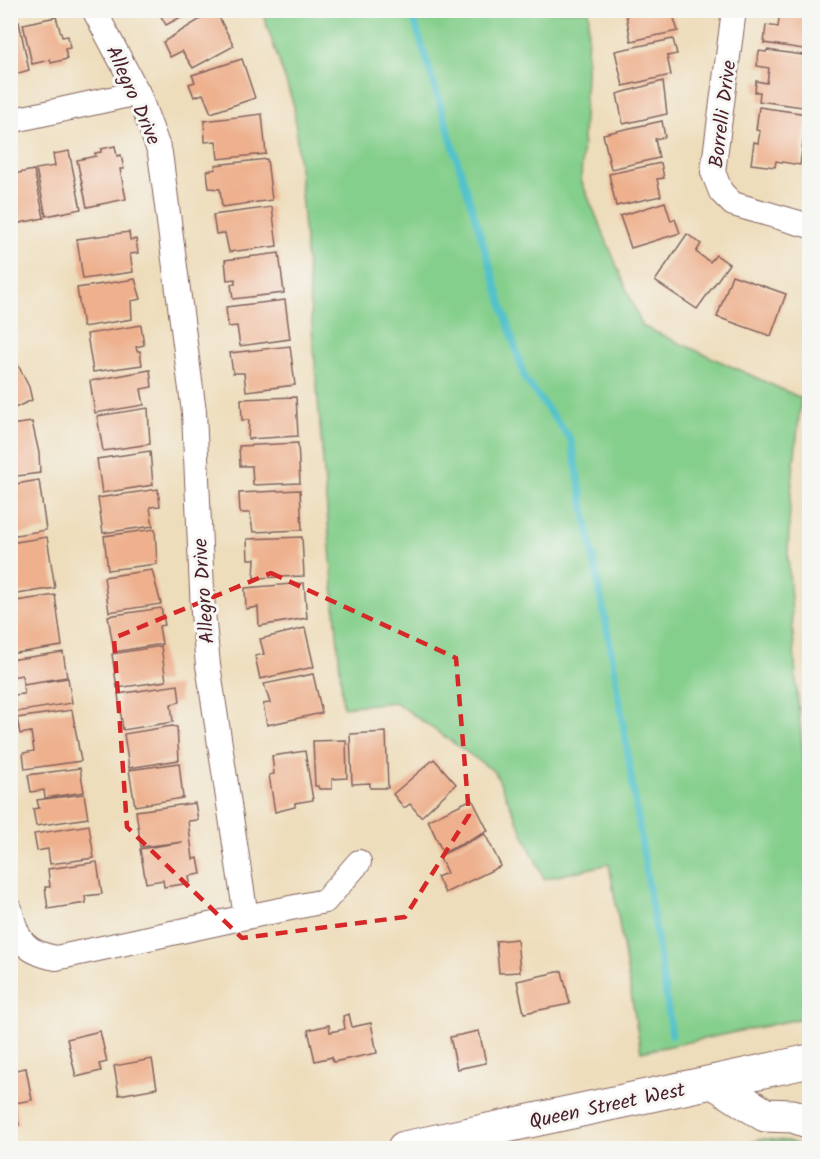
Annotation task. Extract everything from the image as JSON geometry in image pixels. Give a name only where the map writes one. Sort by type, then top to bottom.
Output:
[{"type":"main road","name":"Queen Street West","points":[[404,1149],[810,1061]]},
{"type":"main road","points":[[715,1083],[765,1115],[792,1116],[810,1122]]},
{"type":"street","name":"Allegro Drive","points":[[94,10],[138,93],[160,153],[194,412],[202,613],[246,917]]},
{"type":"street","name":"Borrelli Drive","points":[[735,10],[713,172],[721,192],[734,204],[810,226]]},
{"type":"street","points":[[10,121],[138,93]]},
{"type":"street","points":[[10,909],[18,937],[26,947],[38,955],[56,958],[325,901],[359,862]]},
{"type":"highlighted area","points":[[271,573],[456,658],[469,815],[405,917],[242,938],[127,827],[114,638]]},
{"type":"green space","points":[[262,11],[589,11],[581,180],[642,326],[801,398],[790,502],[788,555],[797,693],[810,822],[809,1008],[798,1019],[641,1052],[609,864],[544,879],[495,772],[395,702],[343,707],[294,106]]},
{"type":"green space","points":[[764,1139],[787,1141],[809,1148],[727,1148]]},
{"type":"building","points":[[150,10],[194,10],[166,25],[158,11],[152,15]]},
{"type":"building","points":[[215,10],[234,46],[193,68],[182,51],[170,57],[163,42]]},
{"type":"building","points":[[625,10],[676,10],[672,12],[678,31],[631,41]]},
{"type":"building","points":[[780,10],[810,10],[810,50],[764,43],[766,25],[778,27]]},
{"type":"building","points":[[56,17],[62,37],[68,36],[70,48],[65,49],[67,59],[51,63],[50,58],[50,60],[32,64],[23,24]]},
{"type":"building","points":[[19,22],[29,70],[12,75],[10,24]]},
{"type":"building","points":[[673,39],[677,54],[667,56],[671,75],[623,86],[615,51]]},
{"type":"building","points":[[767,50],[810,56],[810,108],[759,101],[760,92],[755,92],[756,81],[767,83],[769,68],[757,66],[759,51],[766,52]]},
{"type":"building","points":[[242,59],[255,98],[211,113],[203,94],[194,97],[189,84],[195,82],[192,75]]},
{"type":"building","points":[[663,81],[667,114],[623,124],[617,94]]},
{"type":"building","points":[[759,107],[807,114],[800,165],[776,161],[775,167],[751,164],[754,142],[758,143],[760,131],[756,130]]},
{"type":"building","points":[[262,114],[266,154],[218,159],[216,141],[205,142],[204,121]]},
{"type":"building","points":[[662,121],[665,137],[655,139],[659,158],[611,169],[603,134]]},
{"type":"building","points":[[115,146],[117,156],[121,155],[124,169],[120,169],[126,199],[87,207],[77,160],[96,156],[95,153],[101,152],[101,149]]},
{"type":"building","points":[[69,151],[81,209],[46,216],[36,169],[55,166],[53,154]]},
{"type":"building","points":[[267,159],[272,200],[222,207],[220,189],[209,188],[207,171],[216,169],[215,165]]},
{"type":"building","points":[[10,163],[14,174],[34,170],[44,218],[10,225]]},
{"type":"building","points":[[661,163],[664,178],[657,179],[661,196],[616,206],[609,174]]},
{"type":"building","points":[[665,202],[671,221],[675,219],[680,233],[631,248],[620,216]]},
{"type":"building","points":[[272,207],[277,246],[229,252],[225,233],[216,234],[213,215]]},
{"type":"building","points":[[129,232],[130,240],[136,239],[138,253],[130,254],[133,272],[83,279],[77,239]]},
{"type":"building","points":[[687,234],[701,244],[696,252],[710,262],[716,255],[729,264],[697,309],[655,281]]},
{"type":"building","points":[[279,253],[284,293],[233,299],[231,284],[235,284],[235,279],[227,280],[225,260]]},
{"type":"building","points":[[732,275],[786,294],[771,336],[717,317]]},
{"type":"building","points":[[135,279],[141,299],[131,301],[132,319],[83,327],[77,288]]},
{"type":"building","points":[[285,300],[290,339],[240,346],[237,326],[228,327],[226,307]]},
{"type":"building","points":[[141,325],[144,345],[136,347],[137,351],[140,351],[142,365],[93,372],[87,334]]},
{"type":"building","points":[[290,346],[295,385],[246,391],[244,373],[233,373],[230,353]]},
{"type":"building","points":[[10,349],[29,387],[32,400],[10,410]]},
{"type":"building","points":[[150,370],[152,387],[141,389],[144,405],[95,413],[90,381]]},
{"type":"building","points":[[296,397],[298,436],[248,439],[249,420],[242,420],[241,399]]},
{"type":"building","points":[[148,408],[150,444],[103,451],[97,416]]},
{"type":"building","points":[[32,422],[39,453],[40,473],[10,477],[10,425]]},
{"type":"building","points":[[298,443],[300,483],[253,485],[252,466],[240,466],[239,446]]},
{"type":"building","points":[[150,451],[153,485],[102,493],[97,459]]},
{"type":"building","points":[[39,480],[46,530],[10,536],[10,485]]},
{"type":"building","points":[[158,489],[160,506],[150,507],[153,526],[103,533],[98,498]]},
{"type":"building","points":[[300,490],[302,530],[253,532],[250,513],[240,513],[239,493]]},
{"type":"building","points":[[155,529],[157,564],[108,570],[104,536]]},
{"type":"building","points":[[47,537],[55,588],[10,595],[10,543]]},
{"type":"building","points":[[302,537],[304,576],[254,578],[255,559],[248,559],[247,539]]},
{"type":"building","points":[[152,570],[161,604],[109,612],[104,577]]},
{"type":"building","points":[[304,583],[307,618],[259,626],[258,607],[246,609],[245,588]]},
{"type":"building","points":[[55,595],[62,646],[10,654],[10,637],[15,636],[10,618],[10,602]]},
{"type":"building","points":[[161,608],[165,625],[159,626],[162,644],[114,652],[108,616]]},
{"type":"building","points":[[305,628],[314,667],[260,679],[255,656],[264,654],[260,639]]},
{"type":"building","points":[[161,646],[166,681],[117,688],[112,654]]},
{"type":"building","points":[[63,652],[67,677],[23,684],[22,675],[10,677],[10,660]]},
{"type":"building","points":[[313,674],[322,713],[267,725],[263,704],[270,703],[264,684]]},
{"type":"building","points":[[68,678],[72,703],[16,712],[14,695],[24,694],[23,685]]},
{"type":"building","points":[[178,685],[180,702],[171,704],[173,722],[123,730],[118,694]]},
{"type":"building","points":[[72,710],[81,761],[25,769],[23,753],[34,751],[31,732],[20,734],[17,718]]},
{"type":"building","points":[[177,727],[179,760],[129,768],[124,734]]},
{"type":"building","points":[[386,732],[388,788],[370,788],[370,783],[352,784],[350,734]]},
{"type":"building","points":[[346,740],[347,778],[332,779],[332,789],[319,789],[315,786],[313,741]]},
{"type":"building","points":[[305,751],[313,800],[295,803],[295,807],[275,812],[269,775],[274,774],[272,756]]},
{"type":"building","points":[[434,759],[456,784],[421,817],[410,804],[404,808],[393,794]]},
{"type":"building","points":[[179,763],[183,798],[135,806],[129,770]]},
{"type":"building","points":[[80,768],[84,792],[45,798],[44,790],[31,792],[28,775]]},
{"type":"building","points":[[84,794],[88,818],[36,826],[33,809],[39,808],[37,800]]},
{"type":"building","points":[[472,799],[488,831],[443,853],[428,820]]},
{"type":"building","points":[[195,803],[198,820],[188,821],[193,859],[198,858],[201,874],[189,876],[190,883],[164,887],[163,880],[146,883],[140,849],[183,842],[141,847],[136,811]]},
{"type":"building","points":[[89,825],[94,858],[50,864],[48,849],[37,851],[34,834]]},
{"type":"building","points":[[485,834],[501,866],[445,893],[437,877],[447,873],[439,856]]},
{"type":"building","points":[[97,862],[102,894],[85,896],[86,903],[48,909],[45,887],[50,887],[48,869]]},
{"type":"building","points":[[517,939],[520,972],[499,973],[496,941]]},
{"type":"building","points":[[562,971],[570,1004],[524,1013],[517,981]]},
{"type":"building","points":[[349,1014],[352,1027],[371,1023],[377,1053],[333,1062],[332,1057],[315,1061],[308,1030],[329,1025],[330,1032],[345,1029],[343,1016]]},
{"type":"building","points":[[100,1031],[107,1062],[99,1064],[101,1071],[76,1077],[67,1039]]},
{"type":"building","points":[[479,1031],[486,1063],[457,1069],[450,1037]]},
{"type":"building","points":[[152,1059],[157,1088],[119,1095],[114,1066]]},
{"type":"building","points":[[26,1068],[32,1100],[15,1103],[19,1125],[10,1126],[10,1092],[15,1091],[11,1071]]},
{"type":"waterway","points":[[411,10],[525,379],[571,440],[614,666],[672,1035]]}]
